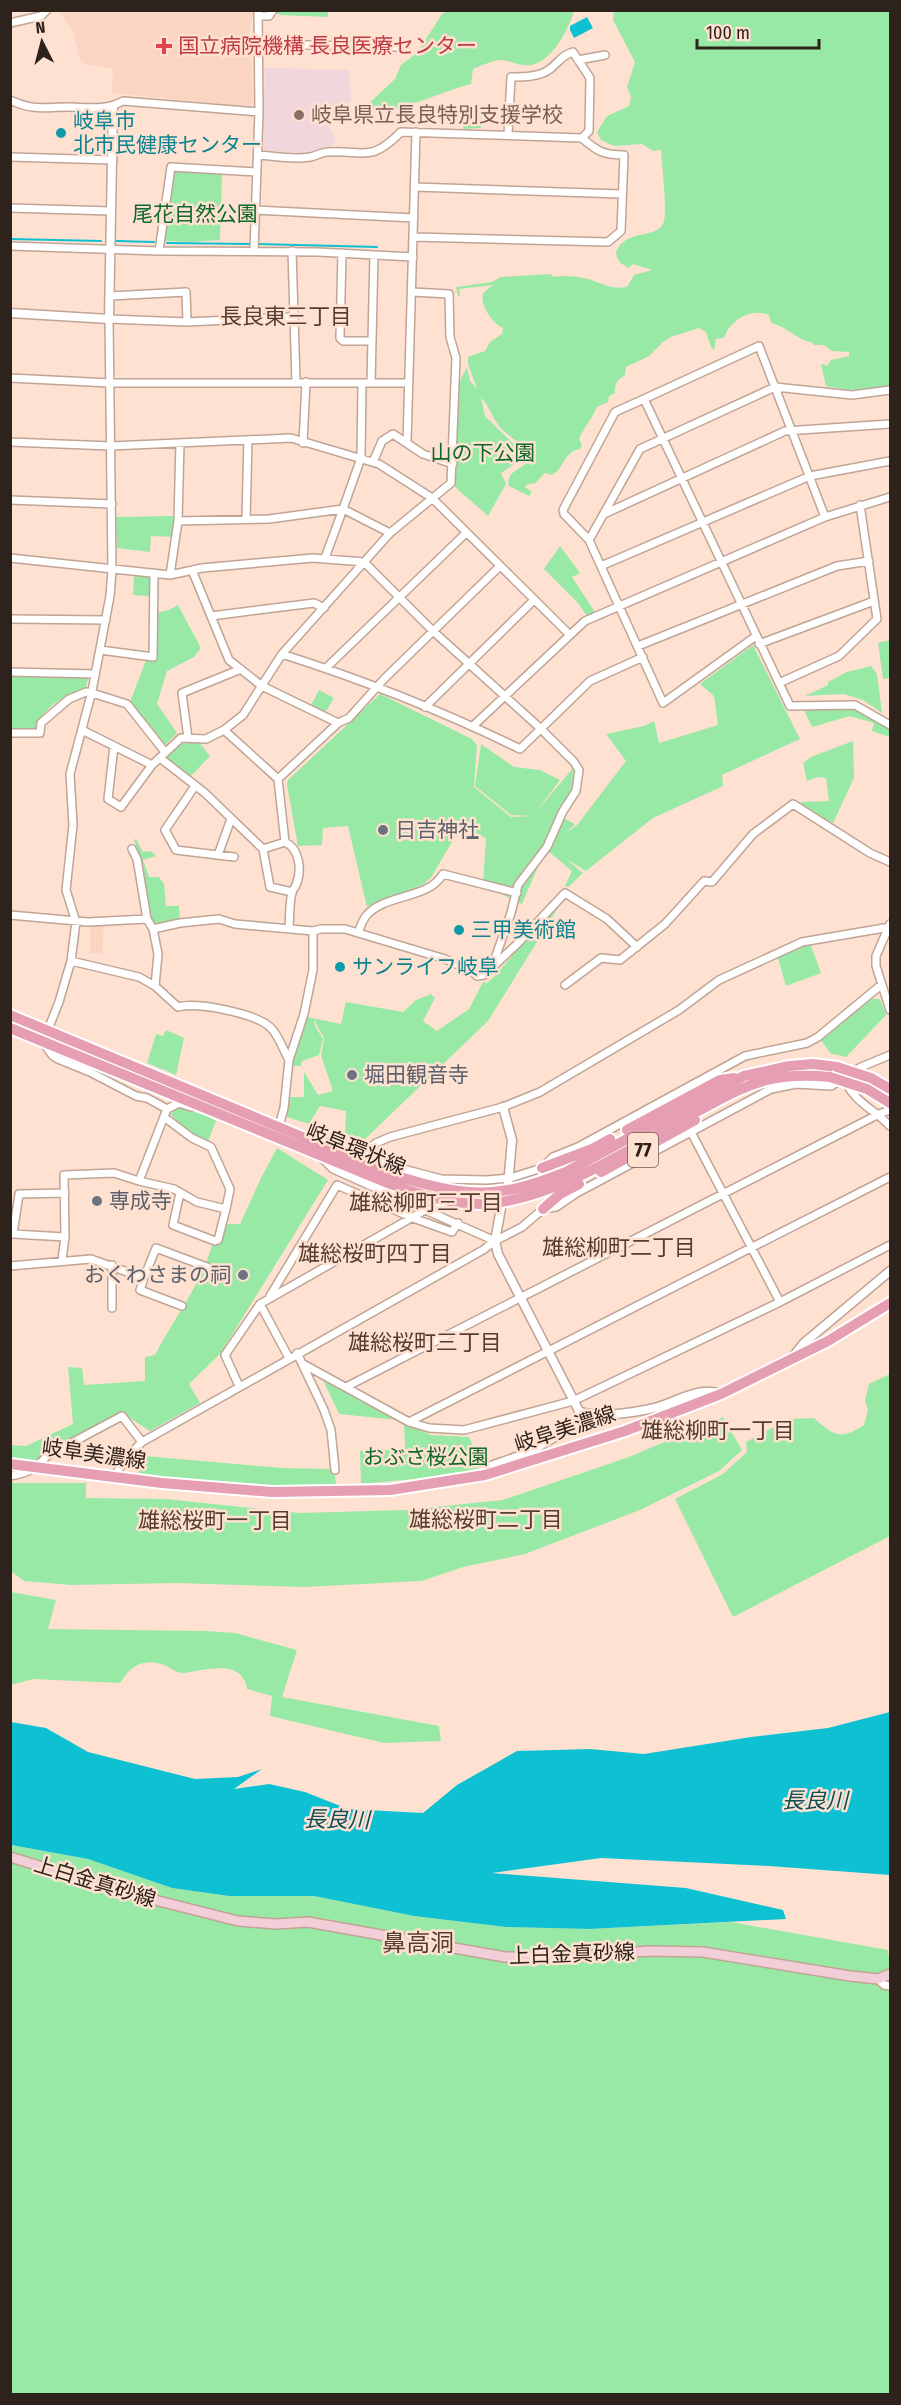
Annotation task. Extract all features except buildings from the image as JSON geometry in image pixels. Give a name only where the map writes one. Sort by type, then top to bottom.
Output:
[{"type":"main road","name":"岐阜環状線","points":[[10,1015],[46,1036],[158,1088],[318,1155],[432,1198],[481,1204],[534,1194],[568,1182],[742,1089],[766,1080],[790,1076],[830,1077],[867,1089],[891,1103]]},
{"type":"main road","name":"岐阜環状線","points":[[10,1028],[46,1036],[279,1126],[392,1174],[457,1192],[509,1191],[537,1184],[566,1172],[744,1077],[789,1066],[813,1064],[837,1067],[871,1078],[891,1089]]},
{"type":"main road","name":"77","points":[[542,1168],[592,1149],[720,1080],[744,1077]]},
{"type":"main road","name":"77","points":[[543,1209],[569,1189],[682,1128],[742,1089]]},
{"type":"main road","name":"岐阜美濃線","points":[[10,1464],[162,1483],[283,1492],[390,1490],[485,1474],[625,1431],[721,1394],[828,1341],[891,1303]]},
{"type":"main road","name":"上白金真砂線","points":[[10,1857],[135,1895],[238,1921],[276,1924],[308,1922],[505,1957],[563,1958],[648,1951],[702,1953],[878,1979],[891,1974]]},
{"type":"street","points":[[10,23],[41,16],[47,10]]},
{"type":"street","points":[[254,246],[259,112],[258,13],[269,16],[273,10]]},
{"type":"street","points":[[259,44],[401,47]]},
{"type":"street","points":[[508,135],[511,76],[526,76],[548,71],[564,54],[573,52],[590,78],[589,131],[582,138]]},
{"type":"street","points":[[578,60],[605,55]]},
{"type":"street","points":[[10,100],[34,108],[113,107],[123,101],[259,112]]},
{"type":"street","points":[[113,107],[110,296],[112,570],[106,620],[92,693],[70,774],[73,825],[66,890],[76,922],[71,961],[46,1036],[52,1055],[136,1096],[147,1098],[167,1108],[179,1103],[202,1111],[211,1110]]},
{"type":"street","points":[[258,155],[301,158],[326,152],[369,154],[387,145],[401,132],[582,138],[597,150],[608,155],[624,155],[621,231],[608,242],[414,237]]},
{"type":"street","points":[[407,442],[416,132]]},
{"type":"street","points":[[10,157],[113,160]]},
{"type":"street","points":[[159,252],[171,167],[257,172]]},
{"type":"street","points":[[415,187],[622,194]]},
{"type":"street","points":[[10,208],[111,211]]},
{"type":"street","points":[[255,210],[414,218]]},
{"type":"street","points":[[10,246],[159,252],[254,246],[292,251],[413,257]]},
{"type":"street","points":[[292,251],[296,382]]},
{"type":"street","points":[[342,253],[340,338],[343,341],[372,341]]},
{"type":"street","points":[[371,383],[374,255]]},
{"type":"street","points":[[110,296],[186,292],[187,322]]},
{"type":"street","points":[[114,746],[108,799],[121,807],[152,765],[181,738],[206,739],[224,730],[243,715],[282,654],[390,533],[452,483],[456,357],[450,337],[449,294],[412,292]]},
{"type":"street","points":[[10,314],[187,322],[293,317]]},
{"type":"street","points":[[756,636],[663,703],[589,540],[564,514],[563,510],[615,412],[759,346],[825,517]]},
{"type":"street","points":[[10,378],[110,383],[409,383]]},
{"type":"street","points":[[303,443],[306,382]]},
{"type":"street","points":[[325,558],[361,458],[362,382]]},
{"type":"street","points":[[589,540],[640,449],[775,387],[852,395],[891,390]]},
{"type":"street","points":[[644,399],[740,606],[790,706],[855,705],[891,725]]},
{"type":"street","points":[[604,514],[785,431],[891,424]]},
{"type":"street","points":[[373,462],[380,445],[387,436],[393,434],[423,454],[453,464]]},
{"type":"street","points":[[10,442],[111,446],[291,438],[373,462],[432,498],[570,635]]},
{"type":"street","points":[[246,519],[248,440]]},
{"type":"street","points":[[170,575],[178,521],[180,443]]},
{"type":"street","points":[[601,566],[810,476],[891,461]]},
{"type":"street","points":[[473,726],[585,621],[825,517],[891,497]]},
{"type":"street","points":[[10,500],[112,504]]},
{"type":"street","points":[[779,683],[839,656],[877,619],[860,505]]},
{"type":"street","points":[[178,521],[269,519],[343,509],[390,533]]},
{"type":"street","points":[[326,668],[466,532]]},
{"type":"street","points":[[10,558],[170,575],[192,570],[325,558],[364,562],[435,632],[540,728],[579,770],[576,791],[563,811],[547,847],[518,885],[492,967]]},
{"type":"street","points":[[638,646],[837,566],[869,561]]},
{"type":"street","points":[[278,779],[338,723],[349,718],[376,688],[500,567]]},
{"type":"street","points":[[192,570],[229,660],[262,686],[338,723]]},
{"type":"street","points":[[100,650],[153,657],[154,573]]},
{"type":"street","points":[[425,707],[534,600]]},
{"type":"street","points":[[759,644],[874,601]]},
{"type":"street","points":[[211,616],[314,603],[324,608]]},
{"type":"street","points":[[10,619],[106,620]]},
{"type":"street","points":[[282,654],[326,668],[473,726],[520,749],[590,681],[643,657]]},
{"type":"street","points":[[188,738],[182,693],[241,669]]},
{"type":"street","points":[[10,672],[95,674]]},
{"type":"street","points":[[10,733],[40,733],[41,723],[76,695],[92,693],[128,704],[162,755],[263,849],[270,887],[292,892]]},
{"type":"street","points":[[82,730],[152,765]]},
{"type":"street","points":[[224,730],[278,779],[285,842]]},
{"type":"street","points":[[195,786],[165,830],[176,850],[234,857]]},
{"type":"street","points":[[565,985],[602,958],[620,960],[637,947],[665,924],[705,881],[712,882],[753,834],[793,804],[870,854],[891,862]]},
{"type":"street","points":[[218,855],[231,819]]},
{"type":"street","points":[[263,849],[285,842],[293,845],[299,870],[297,884],[292,892],[289,928]]},
{"type":"street","points":[[132,849],[137,859],[147,919],[153,929],[158,954],[155,986]]},
{"type":"street","points":[[358,933],[364,917],[375,908],[436,885],[443,874],[517,893]]},
{"type":"street","points":[[153,929],[180,923],[219,919],[235,924],[314,931],[345,929],[445,959],[472,971],[477,976],[484,975],[516,945],[565,893],[607,919],[637,947]]},
{"type":"street","points":[[10,915],[76,922],[147,919]]},
{"type":"street","points":[[364,1152],[390,1137],[503,1107],[540,1092],[679,1010],[719,980],[764,958],[818,937],[890,926],[889,935],[876,956],[876,966],[890,1010]]},
{"type":"street","points":[[279,1126],[284,1108],[289,1059],[304,1014],[313,970],[314,931]]},
{"type":"street","points":[[71,961],[139,977],[155,986],[178,1007],[212,1006],[260,1019],[272,1028],[289,1059]]},
{"type":"street","points":[[317,1142],[341,1144],[407,1170],[441,1179],[509,1181],[542,1168],[553,1157],[578,1147],[745,1056],[807,1043],[818,1037],[881,985]]},
{"type":"street","points":[[114,1477],[126,1458],[142,1442],[483,1250],[522,1227],[543,1209],[556,1207],[575,1194],[771,1089],[796,1084],[831,1086],[861,1067],[891,1055]]},
{"type":"street","points":[[844,1079],[856,1099],[879,1114],[891,1126]]},
{"type":"street","points":[[139,1181],[169,1099],[158,1088]]},
{"type":"street","points":[[503,1107],[512,1140],[509,1181]]},
{"type":"street","points":[[346,1387],[879,1114],[891,1110]]},
{"type":"street","points":[[164,1117],[192,1138],[211,1147],[230,1189],[218,1240],[215,1241],[173,1225],[180,1193]]},
{"type":"street","points":[[691,1132],[780,1302]]},
{"type":"street","points":[[318,1155],[333,1169],[495,1241]]},
{"type":"street","points":[[62,1260],[65,1237],[64,1175],[114,1173],[180,1193],[197,1202],[226,1209]]},
{"type":"street","points":[[409,1422],[891,1177]]},
{"type":"street","points":[[269,1299],[337,1185],[452,1232],[458,1224]]},
{"type":"street","points":[[64,1193],[19,1194],[13,1234],[65,1237]]},
{"type":"street","points":[[485,1474],[492,1465],[532,1451],[576,1425],[579,1411],[498,1254],[495,1241],[501,1208]]},
{"type":"street","points":[[239,1386],[225,1355],[260,1304],[427,1209]]},
{"type":"street","points":[[303,1364],[409,1422],[429,1428],[464,1430],[573,1401],[780,1302],[891,1245]]},
{"type":"street","points":[[182,1306],[140,1290],[156,1248],[207,1267]]},
{"type":"street","points":[[10,1266],[91,1259],[144,1278]]},
{"type":"street","points":[[112,1265],[112,1308]]},
{"type":"street","points":[[790,1360],[804,1343],[891,1271]]},
{"type":"street","points":[[260,1304],[289,1358]]},
{"type":"street","points":[[297,1353],[331,1430],[335,1470]]},
{"type":"street","points":[[579,1411],[595,1415],[655,1408],[705,1391],[721,1394]]},
{"type":"street","points":[[10,1476],[25,1475],[47,1456],[122,1416],[142,1442]]},
{"type":"street","points":[[878,1979],[884,1985],[891,1986]]},
{"type":"shaded area","name":"国立病院機構 長良医療センター","points":[[59,11],[255,11],[250,26],[253,103],[249,107],[112,93],[113,69],[81,63],[72,30]]},
{"type":"shaded area","name":"岐阜県立長良特別支援学校","points":[[265,68],[349,70],[351,101],[341,106],[327,123],[336,139],[331,147],[317,152],[302,153],[263,150]]},
{"type":"shaded area","points":[[90,923],[104,923],[102,954],[90,953]]},
{"type":"green space","points":[[279,10],[328,11],[328,17],[280,15],[276,13]]},
{"type":"green space","points":[[447,11],[574,11],[562,38],[549,55],[541,61],[532,65],[523,65],[503,60],[494,61],[473,69],[471,84],[399,108],[373,112],[364,109],[395,79],[401,65],[417,53],[442,14]]},
{"type":"green space","name":"山の下公園","points":[[614,11],[890,11],[890,386],[849,390],[826,386],[821,365],[827,366],[831,360],[849,356],[849,352],[832,351],[824,345],[814,345],[771,323],[769,315],[755,313],[741,318],[730,327],[724,338],[716,339],[714,350],[706,332],[699,328],[671,337],[649,356],[626,367],[625,375],[618,380],[615,393],[609,396],[608,402],[597,407],[583,431],[579,439],[582,445],[580,449],[570,453],[552,475],[545,473],[535,483],[526,485],[525,487],[532,492],[529,496],[509,486],[508,481],[511,474],[528,462],[532,451],[500,427],[481,398],[485,416],[526,456],[501,473],[506,484],[488,516],[455,487],[460,381],[467,367],[470,381],[477,389],[468,364],[468,357],[485,351],[490,342],[502,334],[503,328],[491,317],[483,303],[483,293],[493,285],[459,289],[460,296],[458,296],[456,287],[492,282],[501,277],[551,274],[553,277],[579,277],[621,288],[627,287],[634,275],[652,270],[633,264],[629,268],[620,262],[616,252],[626,240],[659,229],[663,224],[665,200],[661,150],[653,151],[642,144],[614,146],[601,140],[597,132],[607,116],[629,106],[631,97],[627,87],[635,62],[613,20]]},
{"type":"green space","points":[[464,105],[480,108],[481,128],[463,129]]},
{"type":"green space","name":"尾花自然公園","points":[[174,171],[222,173],[220,240],[165,241]]},
{"type":"green space","points":[[175,516],[173,537],[151,536],[150,552],[117,548],[116,517]]},
{"type":"green space","points":[[560,546],[580,573],[572,577],[595,612],[587,616],[578,603],[544,569]]},
{"type":"green space","points":[[134,576],[149,577],[149,596],[133,595]]},
{"type":"green space","points":[[178,605],[201,648],[194,657],[167,671],[157,704],[177,733],[166,744],[162,744],[130,702],[146,660],[157,660],[157,613]]},
{"type":"green space","points":[[890,640],[890,678],[883,679],[878,643]]},
{"type":"green space","points":[[753,645],[800,739],[722,775],[723,786],[653,818],[586,871],[566,859],[583,873],[568,887],[565,886],[572,871],[548,851],[563,818],[575,824],[567,832],[577,825],[626,761],[606,734],[644,726],[654,721],[659,743],[718,725],[714,696],[700,684]]},
{"type":"green space","points":[[871,666],[877,674],[882,713],[863,700],[844,694],[805,696],[828,685],[828,682],[847,672]]},
{"type":"green space","points":[[10,676],[88,677],[86,688],[56,702],[44,713],[36,728],[11,729]]},
{"type":"green space","points":[[319,690],[334,698],[325,713],[311,705]]},
{"type":"green space","points":[[380,694],[472,739],[477,745],[474,787],[511,817],[533,816],[511,815],[475,786],[481,744],[514,767],[540,770],[560,780],[536,812],[574,767],[571,790],[522,904],[483,885],[486,838],[460,828],[432,876],[424,884],[367,907],[348,826],[323,828],[322,845],[298,846],[288,780]]},
{"type":"green space","points":[[853,708],[890,729],[890,737],[872,731],[874,723],[850,716],[812,727],[804,710]]},
{"type":"green space","points":[[853,741],[854,778],[833,823],[803,808],[801,802],[829,801],[826,778],[818,777],[807,781],[803,763],[811,757]]},
{"type":"green space","points":[[199,742],[210,756],[191,776],[167,758],[167,754],[179,744]]},
{"type":"green space","points":[[136,839],[143,852],[151,851],[156,856],[143,860],[149,877],[159,877],[164,884],[166,906],[179,906],[180,920],[154,924],[150,918],[140,858],[134,840]]},
{"type":"green space","points":[[559,902],[561,903],[488,1021],[362,1142],[345,1135],[346,1111],[320,1106],[309,1124],[287,1117],[288,1097],[304,1097],[304,1072],[318,1095],[333,1091],[321,1056],[324,1038],[315,1019],[314,1024],[323,1039],[319,1055],[302,1061],[301,1066],[291,1066],[307,1017],[341,1024],[346,1002],[403,1012],[416,1000],[431,994],[435,998],[423,1021],[437,1031],[469,1009],[483,982],[487,983],[494,977]]},
{"type":"green space","points":[[810,943],[821,973],[786,986],[777,955]]},
{"type":"green space","points":[[872,999],[880,999],[886,1015],[846,1057],[830,1053],[821,1040]]},
{"type":"green space","points":[[166,1030],[184,1038],[176,1075],[147,1063],[156,1034],[163,1036]]},
{"type":"green space","points":[[175,1107],[205,1115],[216,1121],[208,1141],[193,1135],[171,1115]]},
{"type":"green space","points":[[277,1148],[328,1180],[220,1354],[189,1384],[200,1403],[150,1431],[122,1413],[33,1461],[11,1459],[10,1445],[26,1446],[73,1424],[68,1367],[82,1368],[84,1385],[145,1381],[145,1357],[155,1355],[194,1288],[212,1245],[219,1243],[224,1224],[240,1224]]},
{"type":"green space","points":[[890,1374],[890,1536],[733,1617],[675,1499],[723,1474],[747,1452],[746,1442],[788,1419],[814,1418],[826,1429],[837,1434],[856,1430],[864,1425],[868,1410],[865,1400],[869,1384]]},
{"type":"green space","points":[[323,1380],[398,1420],[339,1414]]},
{"type":"green space","points":[[723,1417],[742,1450],[719,1471],[640,1510],[525,1554],[463,1567],[422,1581],[305,1587],[176,1583],[71,1585],[24,1581],[11,1571],[11,1483],[86,1483],[86,1498],[166,1499],[300,1513],[405,1510],[503,1500],[629,1457]]},
{"type":"green space","name":"おぶさ桜公園","points":[[404,1424],[431,1435],[469,1437],[482,1467],[456,1475],[361,1484],[360,1451],[405,1449]]},
{"type":"green space","points":[[145,1456],[282,1468],[334,1469],[336,1484],[283,1486],[220,1484],[138,1474]]},
{"type":"green space","points":[[11,1592],[56,1600],[48,1629],[235,1633],[297,1650],[282,1697],[439,1726],[441,1741],[384,1743],[270,1716],[272,1696],[247,1689],[244,1679],[238,1673],[222,1668],[184,1673],[161,1664],[148,1662],[132,1668],[120,1683],[33,1679],[11,1685]]},
{"type":"green space","points":[[10,1845],[88,1859],[172,1888],[229,1896],[314,1896],[414,1916],[506,1927],[589,1929],[731,1922],[888,1950],[890,1964],[890,2394],[11,2394]]},
{"type":"water","points":[[587,17],[593,28],[574,38],[570,26]]},
{"type":"water","name":"長良川","points":[[890,1712],[890,1875],[769,1866],[601,1858],[492,1873],[686,1888],[783,1910],[786,1919],[589,1929],[506,1927],[414,1916],[314,1896],[229,1896],[172,1888],[88,1859],[11,1845],[11,1722],[46,1728],[88,1752],[195,1779],[238,1777],[262,1769],[234,1789],[269,1784],[305,1792],[348,1809],[423,1813],[457,1785],[517,1751],[590,1749],[644,1754],[751,1737],[828,1728]]},
{"type":"waterway","points":[[10,239],[101,241]]},
{"type":"waterway","points":[[116,241],[154,242]]},
{"type":"waterway","points":[[167,243],[251,244]]},
{"type":"waterway","points":[[257,244],[377,247]]},
{"type":"place","name":"国立病院機構 長良医療センター","points":[[164,46]]},
{"type":"place","name":"岐阜県立長良特別支援学校","points":[[299,115]]},
{"type":"place","name":"岐阜市 北市民健康センター","points":[[61,133]]},
{"type":"place","name":"日吉神社","points":[[383,830]]},
{"type":"place","name":"三甲美術館","points":[[459,930]]},
{"type":"place","name":"サンライフ岐阜","points":[[340,967]]},
{"type":"place","name":"堀田観音寺","points":[[352,1075]]},
{"type":"place","name":"専成寺","points":[[97,1201]]},
{"type":"place","name":"おくわさまの祠","points":[[243,1275]]},
{"type":"district","name":"長良東三丁目","points":[[286,316]]},
{"type":"district","name":"雄総柳町三丁目","points":[[426,1202]]},
{"type":"district","name":"雄総柳町二丁目","points":[[619,1247]]},
{"type":"district","name":"雄総桜町四丁目","points":[[375,1253]]},
{"type":"district","name":"雄総桜町三丁目","points":[[425,1342]]},
{"type":"district","name":"雄総柳町一丁目","points":[[718,1430]]},
{"type":"district","name":"雄総桜町二丁目","points":[[486,1519]]},
{"type":"district","name":"雄総桜町一丁目","points":[[215,1520]]},
{"type":"district","name":"鼻高洞","points":[[418,1943]]}]
